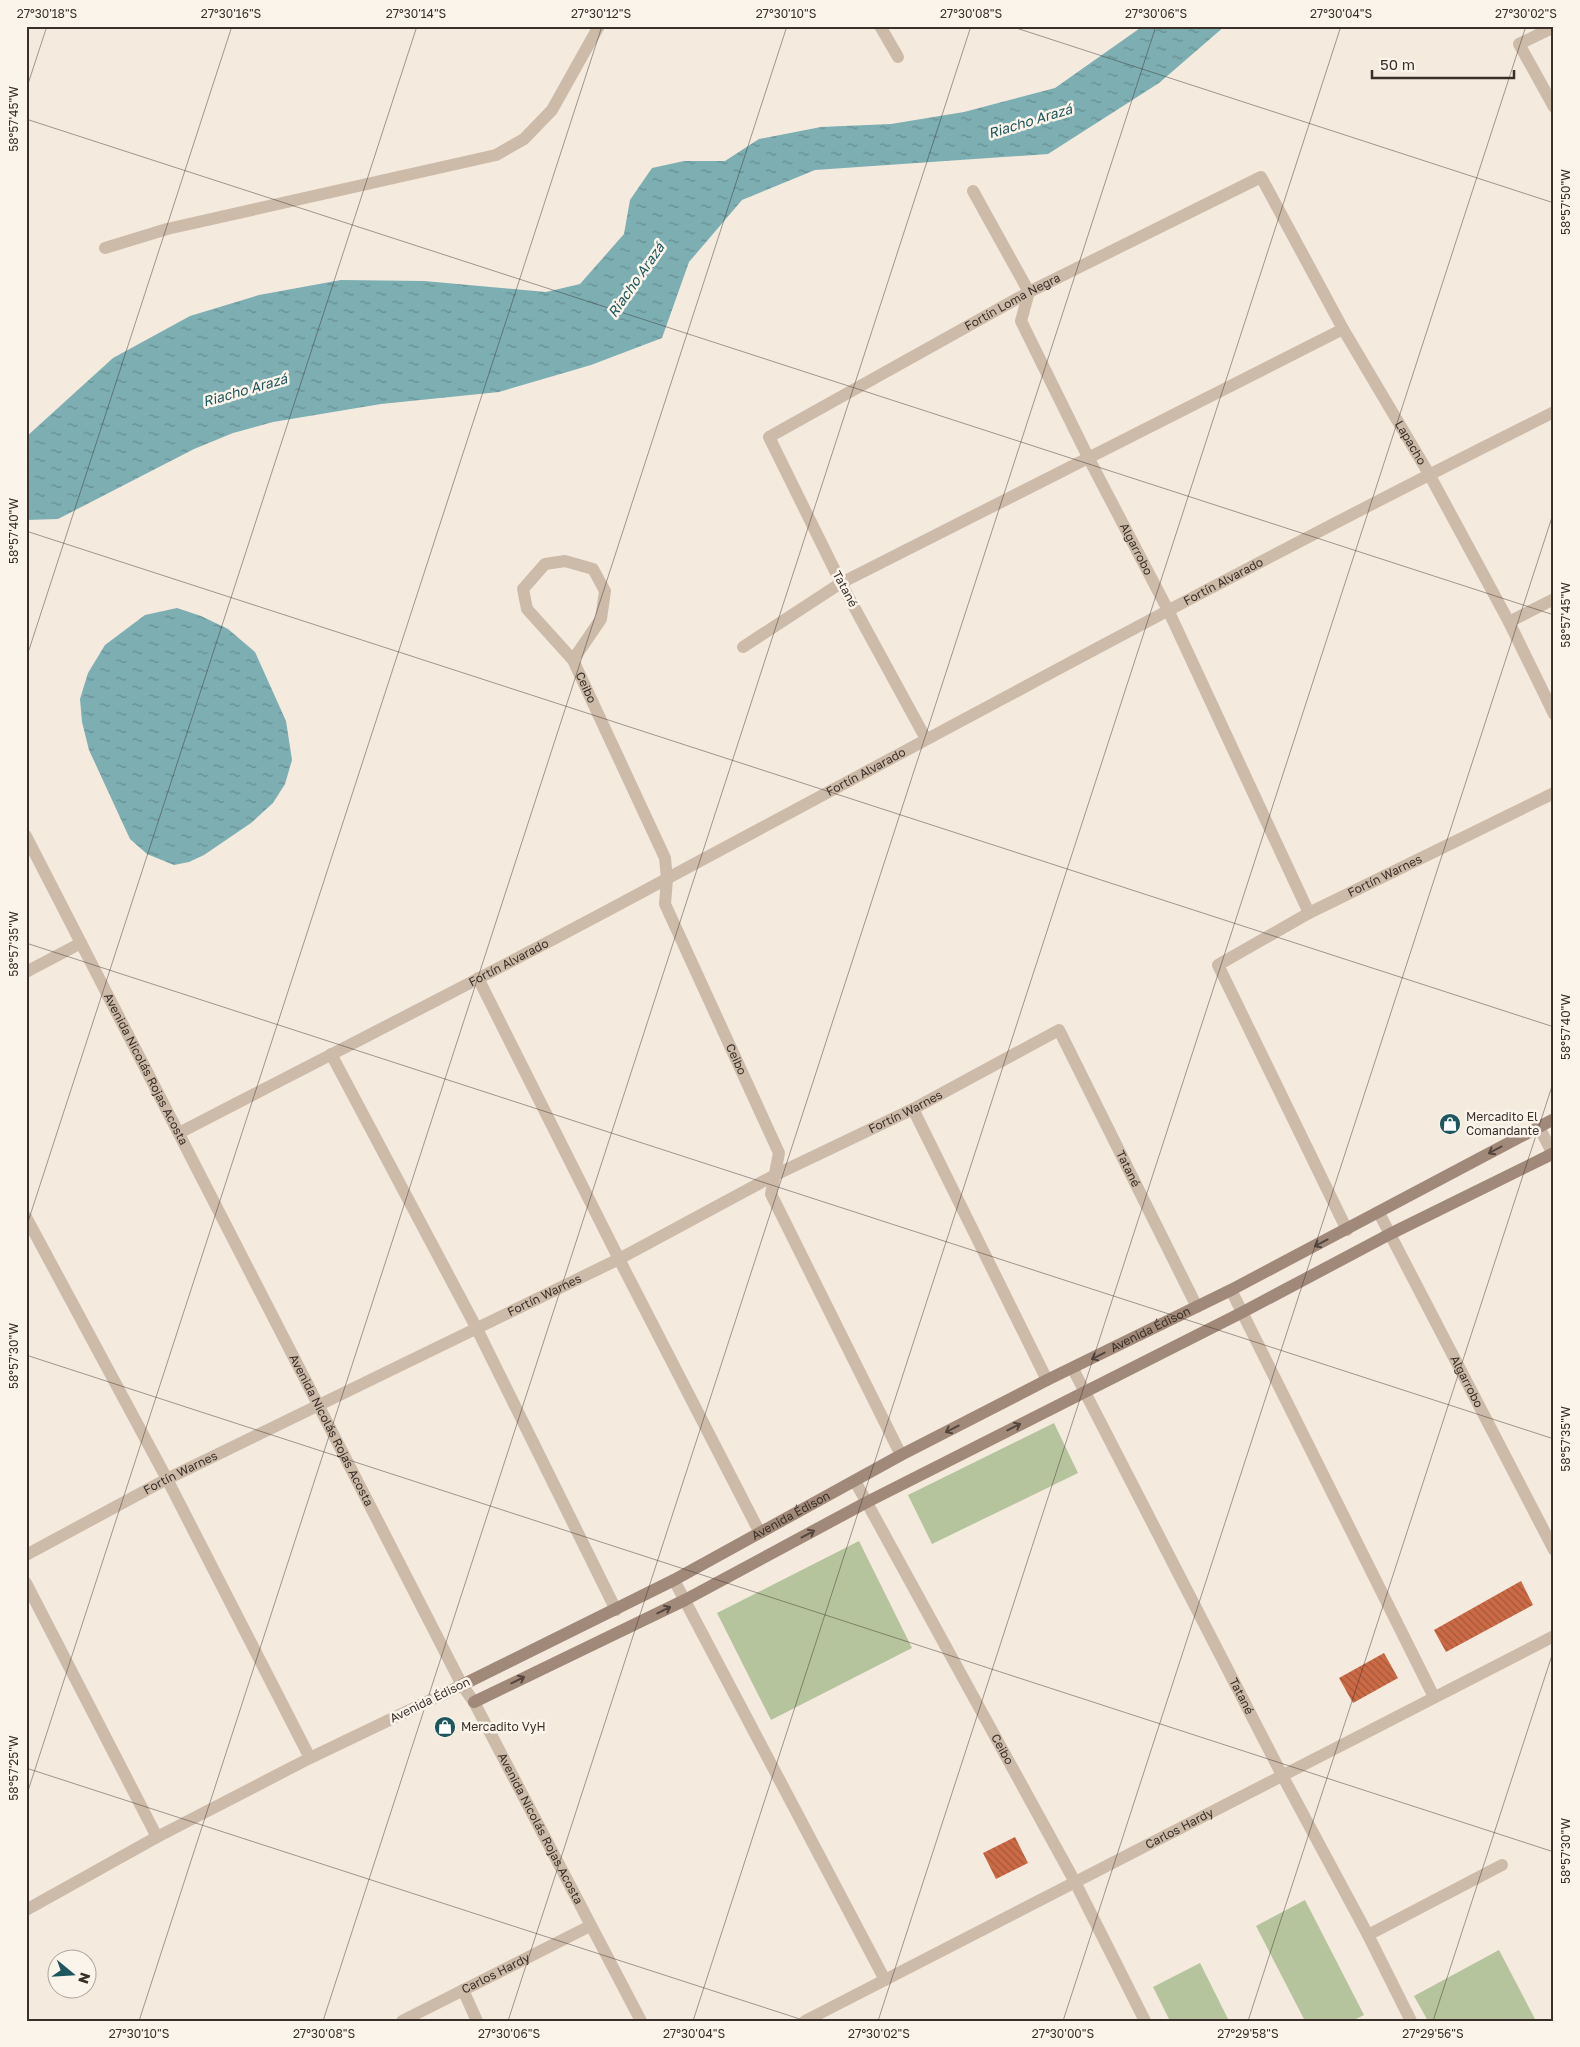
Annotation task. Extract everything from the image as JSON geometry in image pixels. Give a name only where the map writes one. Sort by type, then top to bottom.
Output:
[{"type":"main road","name":"Avenida Édison","points":[[462,1685],[674,1580],[901,1455],[1347,1230],[1554,1119]]},
{"type":"main road","name":"Avenida Édison","points":[[474,1702],[685,1600],[867,1502],[1241,1313],[1390,1234],[1553,1154]]},
{"type":"street","points":[[105,248],[167,229],[496,155],[524,139],[552,110],[599,26]]},
{"type":"street","points":[[880,26],[898,57]]},
{"type":"street","points":[[1554,28],[1519,44],[1554,107]]},
{"type":"street","name":"Fortín Loma Negra","points":[[769,437],[1029,292],[1261,177]]},
{"type":"street","name":"Lapacho","points":[[1261,177],[1343,329],[1428,474],[1509,622],[1554,714]]},
{"type":"street","points":[[973,191],[1029,292]]},
{"type":"street","name":"Algarrobo","points":[[1029,292],[1021,321],[1088,457],[1169,612],[1309,913]]},
{"type":"street","points":[[743,647],[841,583],[1343,329]]},
{"type":"street","name":"Fortín Alvarado","points":[[179,1132],[667,879],[1428,474],[1554,412]]},
{"type":"street","name":"Tatané","points":[[769,437],[841,583],[926,740]]},
{"type":"street","name":"Ceibo","points":[[573,660],[601,619],[605,591],[593,569],[566,561],[545,564],[523,588],[527,609],[573,660],[665,858],[667,879],[665,904],[779,1153],[771,1194],[901,1455]]},
{"type":"street","points":[[1509,622],[1554,599]]},
{"type":"street","name":"Fortín Warnes","points":[[1347,1230],[1218,965],[1309,913],[1554,793]]},
{"type":"street","name":"Avenida Nicolás Rojas Acosta","points":[[26,836],[462,1685],[474,1702],[641,2021]]},
{"type":"street","points":[[26,972],[81,943]]},
{"type":"street","points":[[478,978],[619,1259],[760,1533]]},
{"type":"street","name":"Tatané","points":[[1059,1030],[1196,1307]]},
{"type":"street","name":"Fortín Warnes","points":[[26,1555],[167,1479],[619,1259],[775,1175],[913,1109],[1059,1030]]},
{"type":"street","points":[[331,1054],[477,1329],[616,1610]]},
{"type":"street","points":[[913,1109],[1047,1380]]},
{"type":"street","points":[[1539,1127],[1553,1154]]},
{"type":"street","name":"Algarrobo","points":[[1379,1213],[1554,1550]]},
{"type":"street","points":[[26,1217],[167,1479],[310,1758]]},
{"type":"street","points":[[1230,1290],[1434,1697]]},
{"type":"street","name":"Tatané","points":[[1073,1369],[1411,2021]]},
{"type":"street","name":"Ceibo","points":[[855,1481],[1074,1882],[1145,2021]]},
{"type":"street","points":[[674,1580],[885,1980]]},
{"type":"street","points":[[26,1583],[157,1838]]},
{"type":"street","name":"Carlos Hardy","points":[[805,2021],[1554,1636]]},
{"type":"street","name":"Avenida Édison","points":[[26,1910],[157,1838],[310,1758],[462,1685]]},
{"type":"street","points":[[1368,1935],[1502,1866]]},
{"type":"street","name":"Carlos Hardy","points":[[402,2021],[590,1926]]},
{"type":"street","points":[[463,1990],[477,2021]]},
{"type":"green space","points":[[1054,1423],[1078,1473],[932,1544],[908,1495]]},
{"type":"green space","points":[[859,1541],[912,1648],[771,1720],[717,1613]]},
{"type":"green space","points":[[1305,1900],[1364,2015],[1352,2021],[1305,2021],[1256,1926]]},
{"type":"green space","points":[[1499,1950],[1536,2021],[1428,2021],[1414,1996]]},
{"type":"green space","points":[[1200,1963],[1229,2021],[1170,2021],[1153,1987]]},
{"type":"water","name":"Riacho Arazá","points":[[1143,26],[1225,26],[1159,83],[1048,154],[815,170],[742,200],[689,262],[662,338],[591,365],[499,392],[381,404],[273,422],[233,433],[194,449],[58,519],[26,520],[26,437],[113,358],[190,316],[259,295],[341,280],[424,281],[546,292],[580,284],[624,234],[630,200],[652,168],[684,161],[725,161],[759,139],[821,127],[891,124],[964,112],[1055,88]]},
{"type":"water","points":[[177,608],[201,616],[228,629],[255,652],[286,721],[292,760],[285,784],[273,803],[251,823],[204,855],[189,862],[174,865],[147,854],[130,839],[89,750],[82,722],[80,699],[88,673],[105,645],[145,615]]},
{"type":"building","points":[[1521,1581],[1533,1605],[1446,1652],[1434,1630]]},
{"type":"building","points":[[1384,1653],[1398,1678],[1353,1703],[1339,1678]]},
{"type":"building","points":[[1015,1837],[1028,1863],[996,1879],[983,1853]]},
{"type":"place","name":"Mercadito El Comandante","points":[[1450,1124]]},
{"type":"place","name":"Mercadito VyH","points":[[445,1727]]}]
